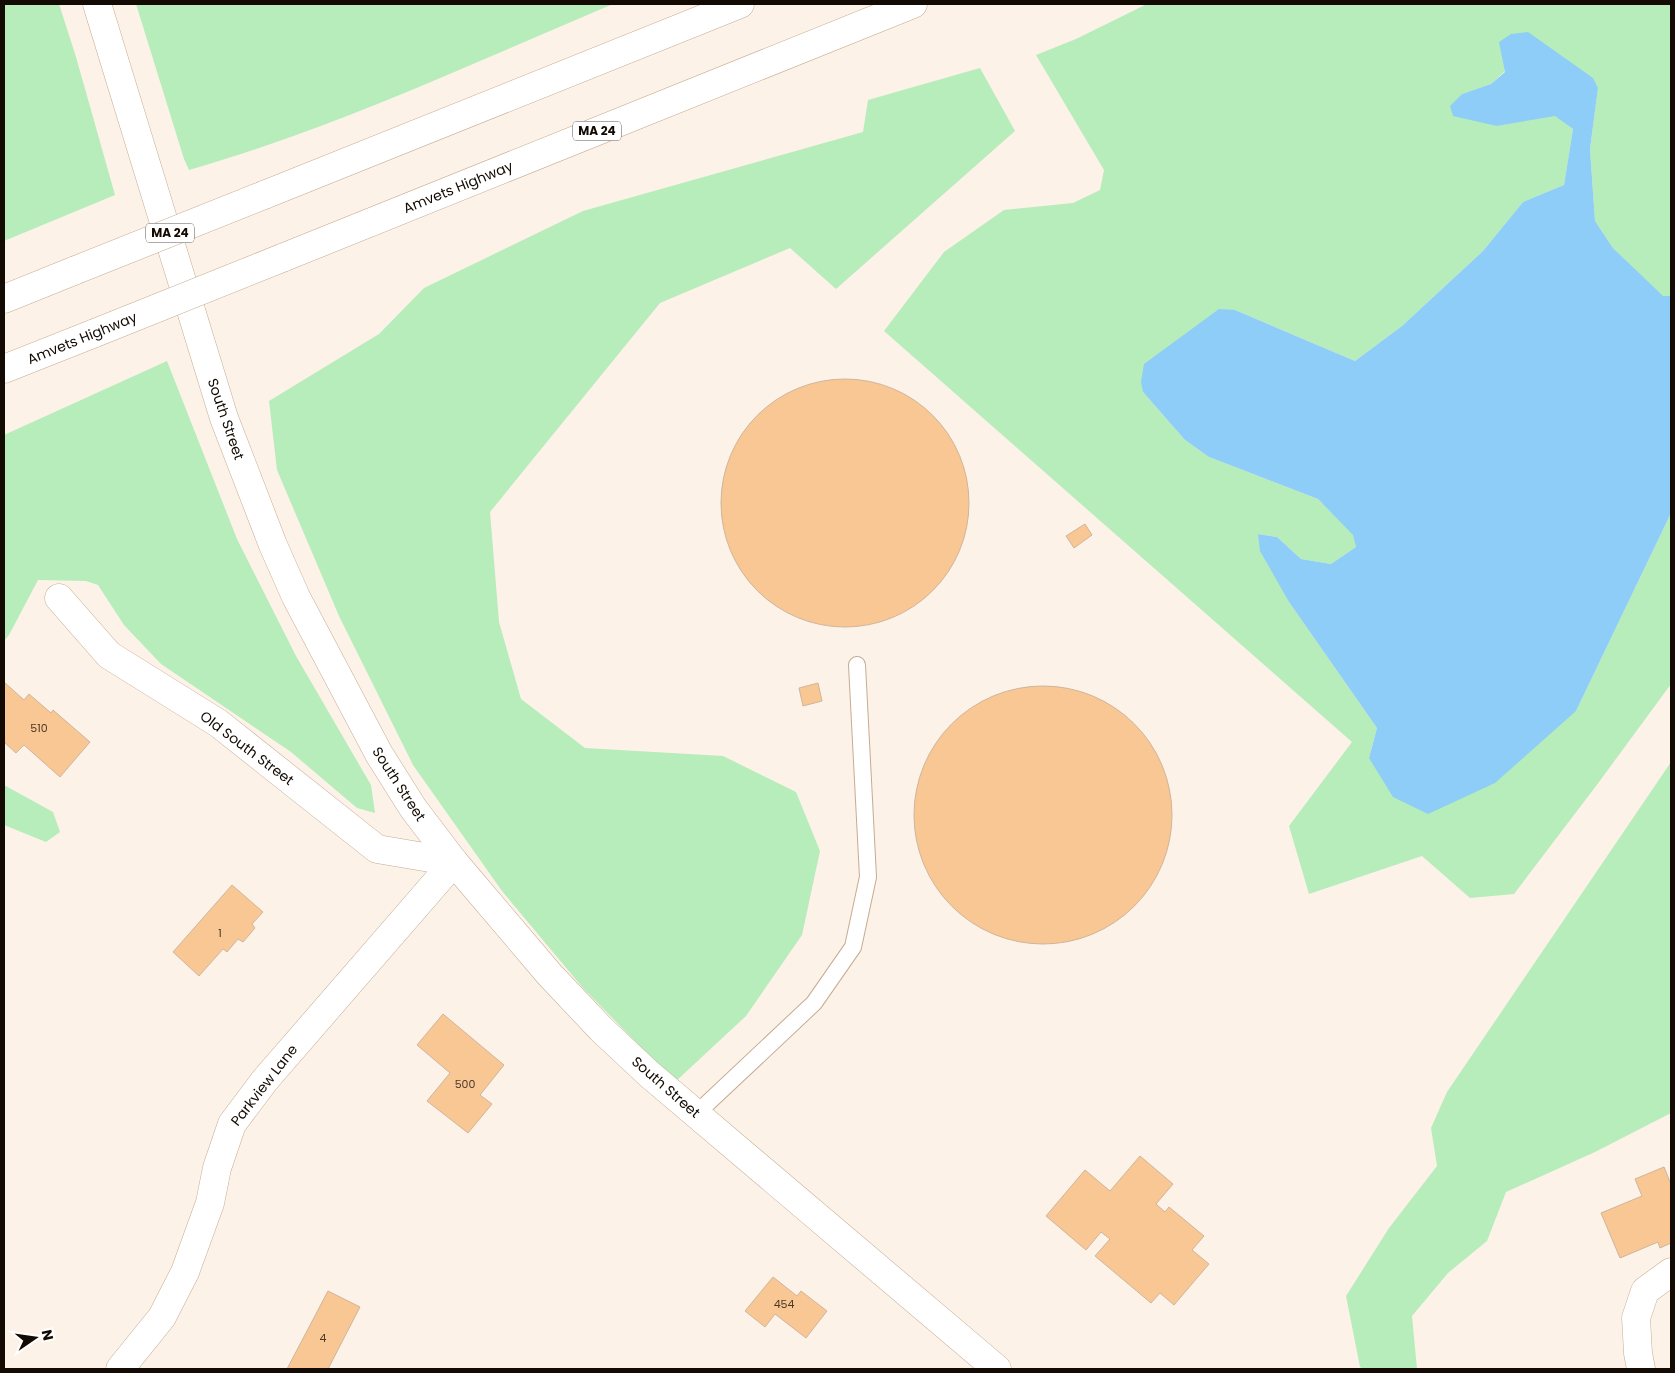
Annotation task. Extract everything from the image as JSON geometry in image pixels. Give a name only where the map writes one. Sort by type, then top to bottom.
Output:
[{"type":"main road","name":"South Street","points":[[97,4],[224,418],[273,545],[322,649],[379,754],[413,808],[454,862],[550,975],[601,1029],[649,1074],[997,1369]]},
{"type":"main road","name":"MA 24","points":[[4,299],[740,4]]},
{"type":"main road","name":"Amvets Highway","points":[[4,369],[912,4]]},
{"type":"main road","name":"Old South Street","points":[[59,598],[109,655],[218,723],[377,849],[454,862]]},
{"type":"main road","name":"Parkview Lane","points":[[120,1369],[162,1317],[185,1272],[210,1203],[217,1168],[232,1124],[264,1080],[454,862]]},
{"type":"main road","points":[[1641,1369],[1636,1318],[1645,1291],[1671,1272]]},
{"type":"lane","points":[[696,1114],[814,1003],[854,947],[868,877],[857,665]]},
{"type":"green space","points":[[4,4],[59,4],[115,195],[4,241]]},
{"type":"green space","points":[[136,4],[613,4],[350,115],[297,135],[189,170]]},
{"type":"green space","points":[[1147,4],[1671,4],[1671,296],[1663,297],[1613,248],[1595,221],[1590,149],[1598,88],[1500,42],[1505,71],[1491,84],[1462,94],[1497,126],[1555,115],[1573,129],[1564,185],[1523,202],[1483,251],[1402,326],[1355,361],[1235,310],[1143,392],[1185,440],[1209,457],[1318,499],[1354,535],[1356,547],[1331,564],[1301,559],[1277,537],[1258,534],[1289,602],[1377,728],[1369,758],[1576,711],[1671,513],[1671,684],[1514,894],[1470,898],[1422,856],[1309,894],[1289,826],[1352,742],[884,331],[944,252],[1004,210],[1073,203],[1100,190],[1104,170],[1036,55],[1076,39]]},
{"type":"green space","points":[[980,68],[1015,131],[836,289],[790,248],[660,303],[490,512],[499,622],[521,699],[585,748],[723,756],[796,792],[820,851],[802,935],[746,1016],[675,1082],[583,988],[502,891],[413,765],[339,616],[277,470],[269,401],[379,334],[424,288],[583,211],[863,132],[868,100]]},
{"type":"green space","points":[[167,361],[237,539],[296,656],[371,785],[375,813],[357,808],[291,752],[161,664],[124,625],[98,585],[86,581],[38,580],[4,641],[4,435]]},
{"type":"green space","points":[[1671,762],[1671,1113],[1595,1152],[1506,1192],[1487,1241],[1448,1273],[1412,1316],[1417,1369],[1363,1369],[1360,1367],[1346,1296],[1389,1228],[1437,1166],[1431,1128],[1447,1092]]},
{"type":"green space","points":[[4,785],[53,812],[60,832],[46,842],[4,825]]},
{"type":"water","points":[[1528,32],[1593,78],[1598,88],[1590,149],[1595,221],[1613,248],[1663,296],[1671,296],[1671,513],[1576,711],[1495,783],[1428,814],[1393,797],[1369,758],[1377,728],[1289,602],[1260,551],[1258,534],[1277,537],[1301,559],[1331,564],[1356,547],[1353,535],[1318,499],[1209,457],[1185,440],[1143,392],[1141,382],[1144,364],[1219,309],[1235,310],[1355,361],[1402,326],[1483,251],[1523,202],[1564,185],[1573,129],[1555,116],[1497,126],[1453,116],[1450,106],[1462,94],[1491,84],[1505,72],[1499,42],[1511,34]]},
{"type":"building","points":[[845,379],[881,385],[903,394],[923,407],[941,425],[954,445],[963,467],[969,503],[963,539],[954,561],[941,581],[923,599],[903,612],[881,621],[845,627],[809,621],[787,612],[767,599],[749,581],[736,561],[727,539],[721,503],[727,467],[736,445],[749,425],[767,407],[787,394],[809,385]]},
{"type":"building","points":[[1085,524],[1092,535],[1074,548],[1066,536]]},
{"type":"building","points":[[4,682],[24,700],[29,694],[51,713],[53,710],[90,742],[60,777],[24,745],[16,753],[4,742]]},
{"type":"building","points":[[818,683],[822,701],[803,706],[799,688]]},
{"type":"building","points":[[1043,686],[1068,688],[1104,701],[1125,715],[1143,733],[1157,754],[1167,778],[1172,815],[1170,840],[1157,876],[1143,897],[1125,915],[1104,929],[1080,939],[1043,944],[1018,942],[982,929],[961,915],[943,897],[929,876],[919,852],[914,815],[916,790],[929,754],[943,733],[961,715],[982,701],[1006,691]]},
{"type":"building","points":[[232,885],[263,912],[252,924],[255,928],[243,942],[238,939],[227,952],[223,949],[199,976],[173,952]]},
{"type":"building","points":[[443,1014],[504,1065],[480,1095],[492,1104],[468,1133],[427,1101],[450,1073],[417,1045]]},
{"type":"building","points":[[1140,1156],[1173,1184],[1156,1204],[1165,1212],[1169,1207],[1204,1236],[1192,1250],[1209,1264],[1174,1305],[1160,1293],[1151,1303],[1095,1256],[1110,1239],[1101,1232],[1086,1250],[1046,1216],[1085,1170],[1110,1191]]},
{"type":"building","points":[[1664,1167],[1671,1182],[1671,1243],[1660,1248],[1658,1242],[1620,1258],[1601,1213],[1642,1196],[1635,1179]]},
{"type":"building","points":[[773,1277],[797,1296],[801,1291],[827,1311],[806,1338],[775,1314],[765,1327],[745,1311]]},
{"type":"building","points":[[328,1291],[360,1307],[328,1369],[287,1369]]}]
